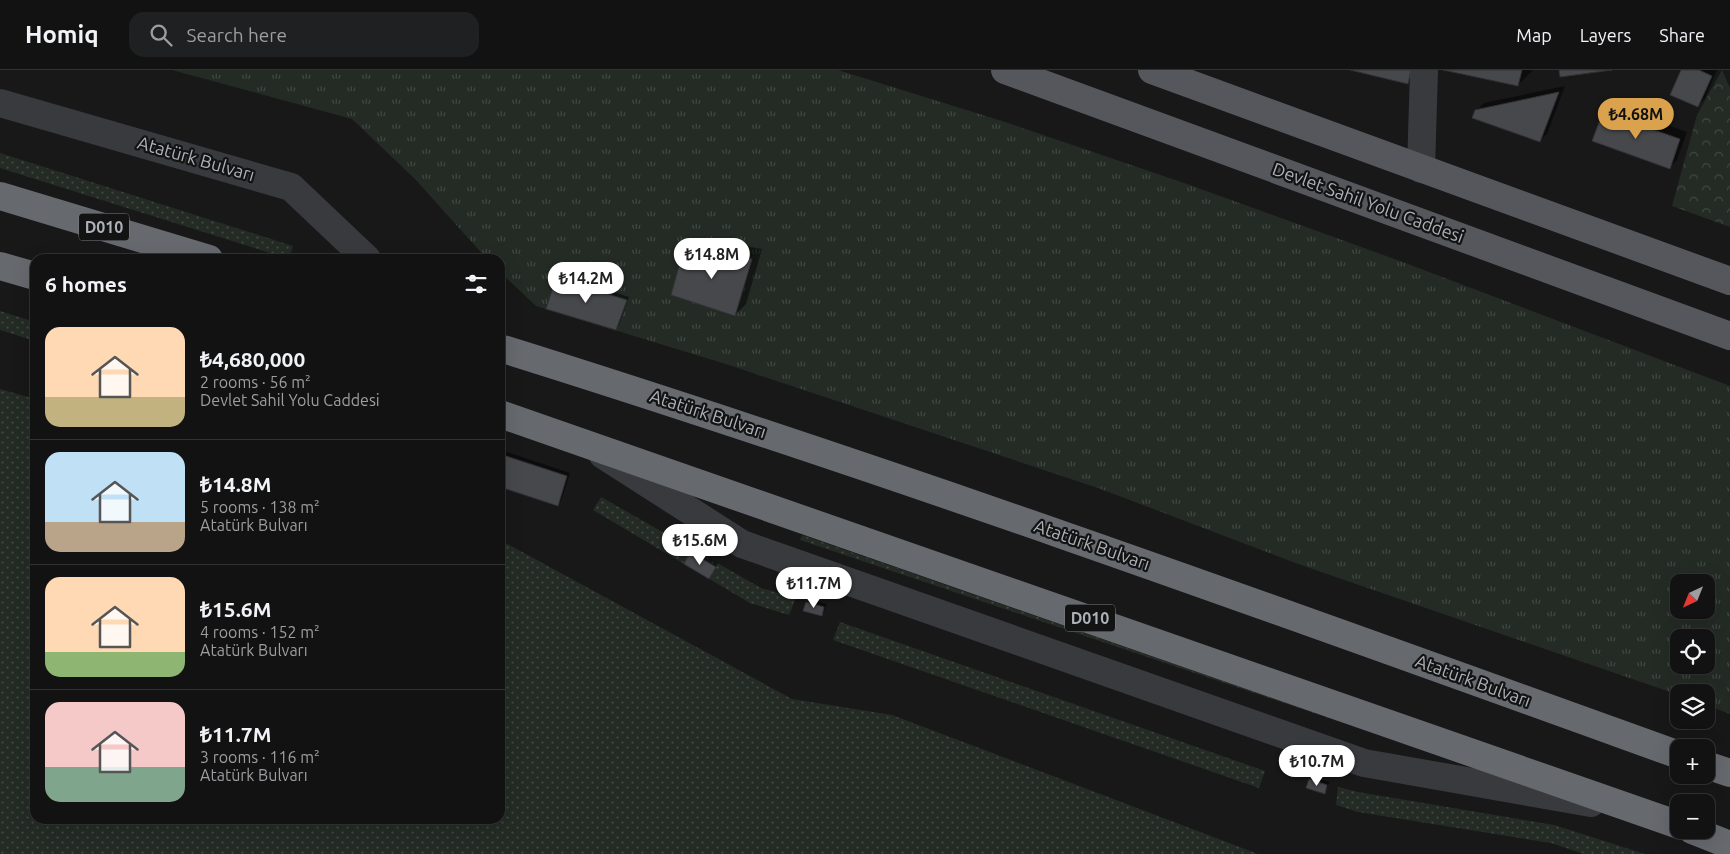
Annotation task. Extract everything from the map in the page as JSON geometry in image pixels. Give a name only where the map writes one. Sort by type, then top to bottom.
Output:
[{"type":"highway","name":"D010","points":[[0,196],[192,254]]},
{"type":"highway","points":[[0,266],[30,275]]},
{"type":"highway","name":"Atatürk Bulvarı","points":[[505,350],[700,410],[1104,548],[1670,752]]},
{"type":"highway","name":"D010","points":[[505,416],[1670,821]]},
{"type":"highway","points":[[1715,768],[1730,774]]},
{"type":"highway","points":[[1715,839],[1730,845]]},
{"type":"main road","name":"Devlet Sahil Yolu Caddesi","points":[[1005,70],[1730,336]]},
{"type":"main road","points":[[1152,70],[1730,281]]},
{"type":"street","points":[[1421,169],[1424,70]]},
{"type":"street","name":"Atatürk Bulvarı","points":[[0,103],[292,187],[362,254]]},
{"type":"street","points":[[581,441],[742,544],[1354,759],[1649,813]]},
{"type":"green space","points":[[172,70],[838,70],[1005,122],[1184,183],[1400,261],[1730,386],[1730,714],[1715,708],[1715,684],[1670,684],[1670,692],[1301,565],[1098,488],[729,365],[536,306],[505,277],[505,254],[482,254],[415,179],[352,119]]},
{"type":"green space","points":[[1722,70],[1730,88],[1730,227],[1672,206],[1697,115]]},
{"type":"green space","points":[[0,153],[293,246],[291,254],[273,254],[0,168]]},
{"type":"green space","points":[[0,311],[30,320],[30,339],[0,330]]},
{"type":"green space","points":[[0,389],[30,398],[30,824],[505,824],[505,543],[792,699],[892,715],[1258,854],[0,854]]},
{"type":"green space","points":[[601,497],[761,588],[796,598],[789,615],[750,603],[593,510]]},
{"type":"green space","points":[[802,535],[1376,734],[800,540]]},
{"type":"green space","points":[[840,622],[1265,771],[1259,788],[833,640]]},
{"type":"green space","points":[[1338,787],[1554,825],[1645,854],[1584,854],[1551,843],[1358,812],[1336,805]]},
{"type":"building","points":[[1350,70],[1411,70],[1408,84]]},
{"type":"building","points":[[1443,70],[1522,70],[1518,86]]},
{"type":"building","points":[[1559,70],[1612,70],[1560,77]]},
{"type":"building","points":[[1681,70],[1699,70],[1712,76],[1698,107],[1670,95]]},
{"type":"building","points":[[1559,92],[1540,142],[1472,118],[1475,110]]},
{"type":"building","points":[[1603,112],[1680,139],[1670,169],[1592,141]]},
{"type":"building","points":[[700,250],[752,259],[735,316],[671,295],[679,266],[687,257]]},
{"type":"building","points":[[556,278],[627,300],[616,330],[546,309]]},
{"type":"building","points":[[505,456],[567,476],[558,506],[505,489]]},
{"type":"building","points":[[690,552],[716,567],[709,579],[684,564]]},
{"type":"building","points":[[806,602],[824,607],[822,616],[803,611]]},
{"type":"building","points":[[1309,779],[1327,785],[1325,794],[1306,788]]}]
